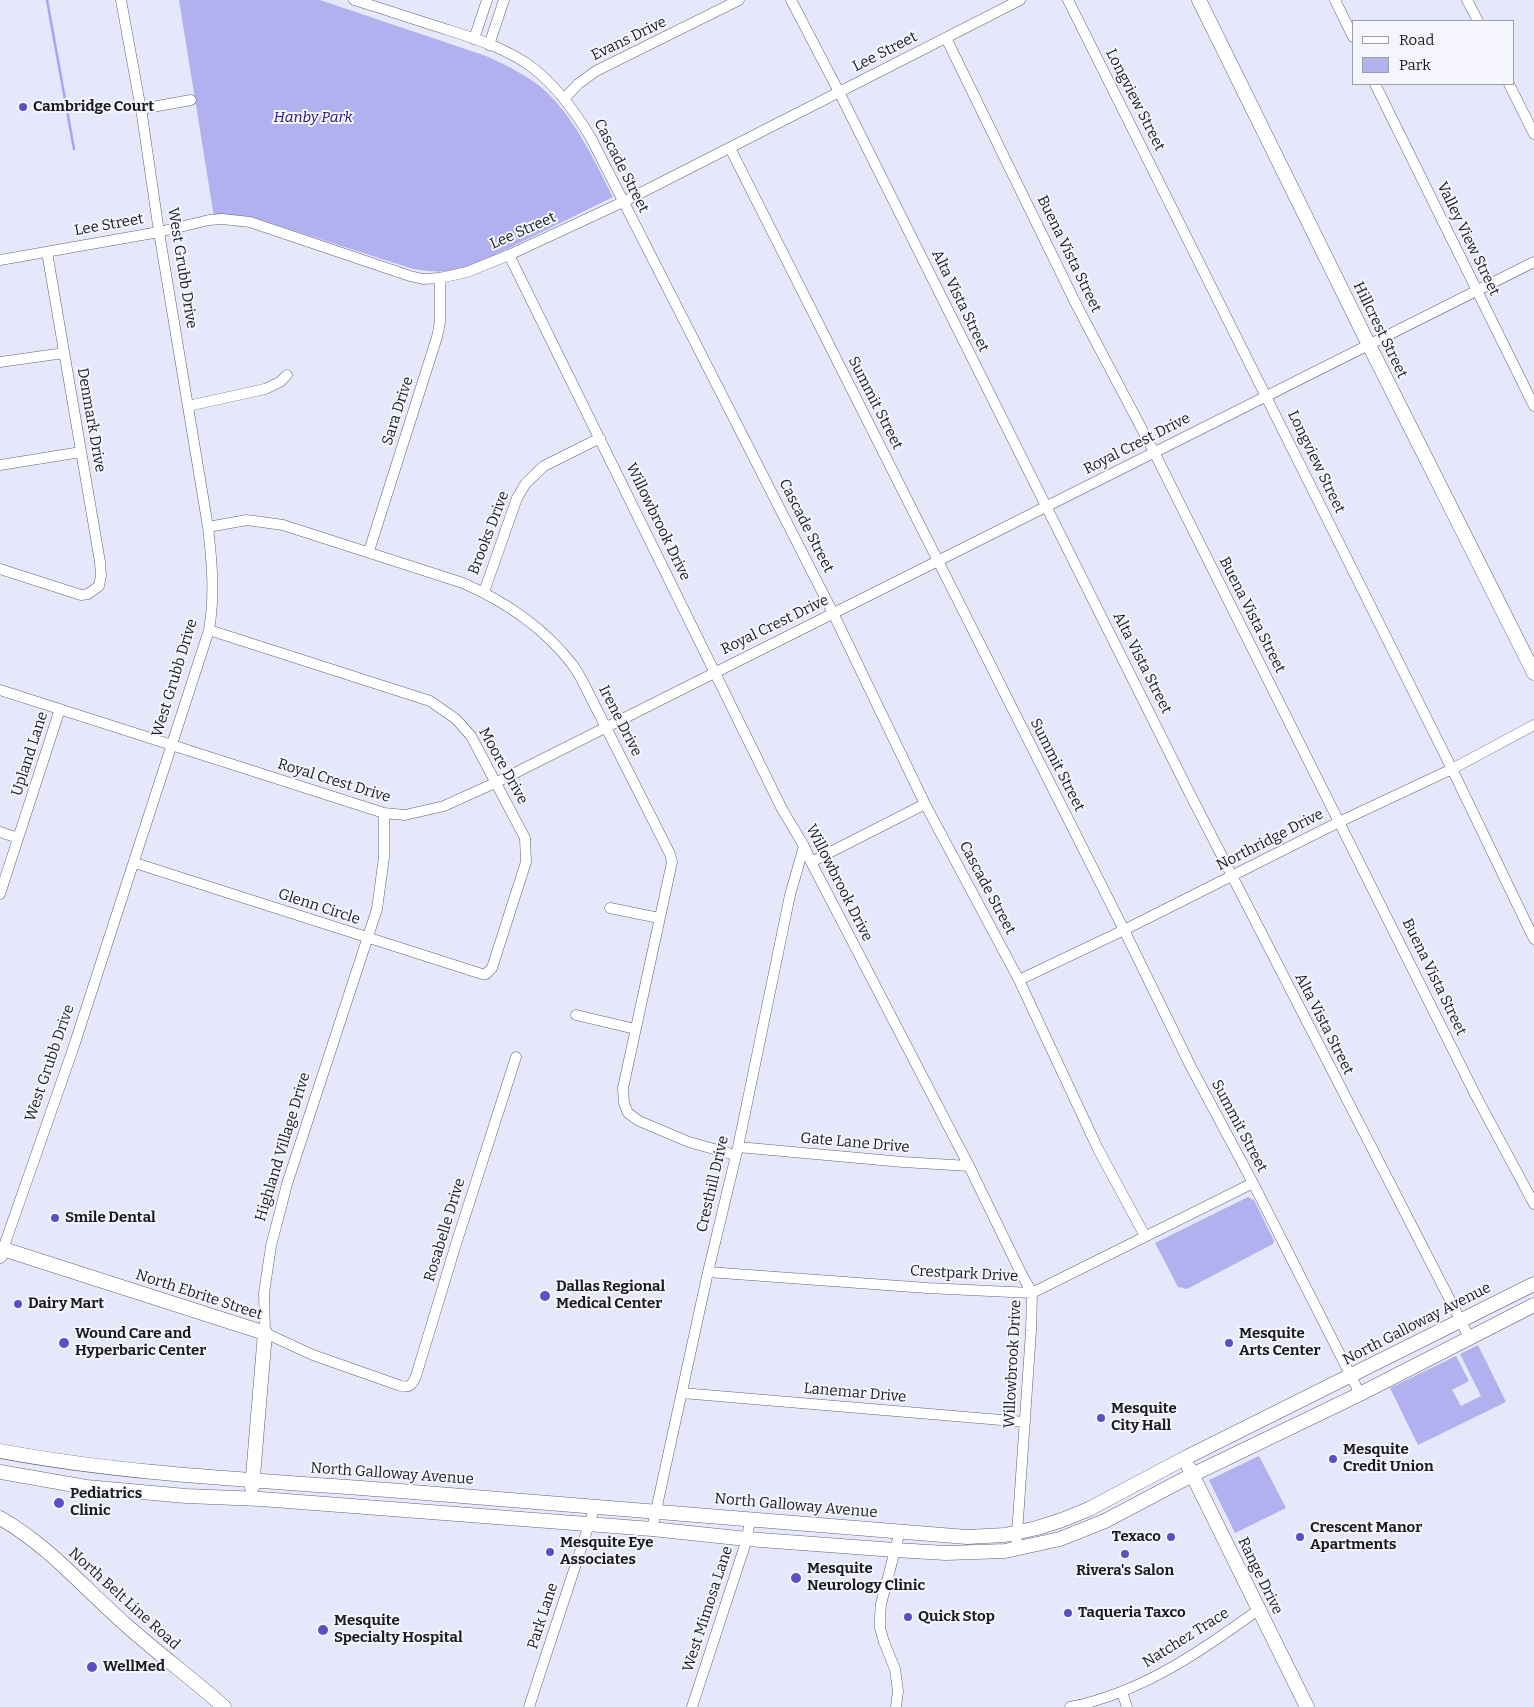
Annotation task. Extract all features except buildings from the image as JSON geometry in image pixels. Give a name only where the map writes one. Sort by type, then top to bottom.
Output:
[{"type":"main road","name":"Hillcrest Street","points":[[1199,0],[1534,673]]},
{"type":"main road","name":"North Ebrite Street","points":[[1,1251],[264,1333]]},
{"type":"main road","name":"North Galloway Avenue","points":[[0,1452],[54,1462],[188,1476],[595,1506],[967,1537],[992,1536],[1017,1532],[1062,1520],[1089,1508],[1534,1284]]},
{"type":"main road","points":[[4,1474],[86,1487],[538,1520],[895,1550],[970,1553],[1016,1549],[1060,1538],[1105,1521],[1192,1474],[1360,1394],[1534,1305]]},
{"type":"main road","name":"Highland Village Drive","points":[[252,1499],[264,1333]]},
{"type":"main road","name":"Range Drive","points":[[1185,1458],[1307,1707]]},
{"type":"main road","points":[[86,1487],[89,1466]]},
{"type":"main road","points":[[146,1492],[147,1482],[151,1478],[174,1480],[188,1476]]},
{"type":"main road","points":[[302,1502],[303,1498],[311,1491],[328,1486]]},
{"type":"main road","points":[[538,1520],[540,1502]]},
{"type":"main road","name":"North Belt Line Road","points":[[0,1518],[44,1549],[126,1625],[224,1707]]},
{"type":"street","name":"West Grubb Drive","points":[[1,1251],[73,1048],[135,863],[209,630],[213,606],[213,567],[208,527],[159,232],[141,109],[121,0]]},
{"type":"street","name":"Cascade Street","points":[[354,0],[489,44],[508,53],[533,68],[564,99],[581,121],[834,613],[925,804],[1019,980],[1098,1149],[1144,1236]]},
{"type":"street","points":[[474,39],[487,0]]},
{"type":"street","points":[[489,44],[504,0]]},
{"type":"street","name":"Evans Drive","points":[[564,99],[578,84],[596,71],[740,0]]},
{"type":"street","name":"Alta Vista Street","points":[[791,0],[1293,996],[1469,1337]]},
{"type":"street","name":"Lee Street","points":[[0,260],[222,219],[250,222],[423,279],[440,278],[467,272],[508,256],[623,202],[1020,0]]},
{"type":"street","name":"Longview Street","points":[[1068,0],[1452,768],[1534,939]]},
{"type":"street","points":[[1335,0],[1352,35]]},
{"type":"street","points":[[1467,0],[1477,20]]},
{"type":"street","name":"Buena Vista Street","points":[[946,38],[1078,306],[1154,452],[1476,1096],[1534,1204]]},
{"type":"street","name":"Valley View Street","points":[[1375,85],[1534,406]]},
{"type":"street","points":[[1510,85],[1534,134]]},
{"type":"street","points":[[141,109],[191,100]]},
{"type":"street","name":"Summit Street","points":[[730,148],[1124,930],[1191,1067],[1253,1183],[1360,1394]]},
{"type":"street","name":"Denmark Drive","points":[[0,569],[81,594],[88,594],[100,586],[101,576],[47,252]]},
{"type":"street","name":"Willowbrook Drive","points":[[508,256],[600,438],[774,793],[804,846],[969,1166],[1032,1293],[1016,1549]]},
{"type":"street","name":"Royal Crest Drive","points":[[0,690],[384,813],[405,815],[444,806],[497,782],[1534,262]]},
{"type":"street","name":"Sara Drive","points":[[369,551],[438,337],[440,278]]},
{"type":"street","points":[[0,362],[64,353]]},
{"type":"street","points":[[188,406],[265,389],[280,382],[287,375]]},
{"type":"street","name":"Brooks Drive","points":[[484,592],[517,498],[526,483],[544,466],[600,438]]},
{"type":"street","points":[[0,464],[81,452]]},
{"type":"street","name":"Irene Drive","points":[[208,527],[248,520],[283,524],[463,583],[484,592],[515,611],[538,629],[572,664],[606,726],[670,854],[672,862],[623,1088],[624,1103],[628,1113],[639,1121],[689,1142]]},
{"type":"street","name":"Moore Drive","points":[[209,630],[430,701],[456,719],[471,736],[525,838],[527,854],[492,968]]},
{"type":"street","name":"Upland Lane","points":[[0,894],[60,709]]},
{"type":"street","name":"Northridge Drive","points":[[1019,980],[1452,768],[1534,725]]},
{"type":"street","points":[[811,862],[925,804]]},
{"type":"street","name":"Highland Village Drive","points":[[264,1333],[264,1292],[271,1246],[286,1189],[377,909],[384,857],[384,813]]},
{"type":"street","points":[[0,832],[18,838]]},
{"type":"street","name":"Cresthill Drive","points":[[652,1529],[736,1151],[788,905],[804,846]]},
{"type":"street","name":"Glenn Circle","points":[[135,863],[482,974],[486,974],[492,968]]},
{"type":"street","points":[[610,908],[660,918]]},
{"type":"street","points":[[576,1015],[635,1029]]},
{"type":"street","name":"Rosabelle Drive","points":[[385,1381],[406,1387],[412,1384],[416,1376],[516,1057]]},
{"type":"street","name":"Gate Lane Drive","points":[[689,1142],[736,1151],[969,1166]]},
{"type":"street","name":"Crestpark Drive","points":[[708,1272],[927,1288],[1032,1293],[1253,1183]]},
{"type":"street","name":"North Ebrite Street","points":[[264,1333],[313,1355],[385,1381]]},
{"type":"street","name":"Lanemar Drive","points":[[682,1393],[1025,1422]]},
{"type":"street","name":"Park Lane","points":[[529,1707],[595,1506]]},
{"type":"street","name":"West Mimosa Lane","points":[[692,1707],[747,1539],[750,1519]]},
{"type":"street","points":[[896,1707],[898,1691],[895,1669],[884,1642],[880,1628],[880,1617],[881,1604],[900,1532]]},
{"type":"street","name":"Natchez Trace","points":[[1070,1707],[1122,1692],[1168,1671],[1207,1647],[1258,1610]]},
{"type":"street","points":[[1122,1692],[1127,1707]]},
{"type":"green space","name":"Hanby Park","points":[[179,0],[320,0],[486,56],[514,70],[549,94],[581,136],[613,197],[475,265],[444,272],[413,269],[251,217],[234,215],[214,217]]},
{"type":"green space","points":[[1248,1197],[1254,1200],[1274,1241],[1273,1244],[1187,1289],[1178,1287],[1155,1243]]},
{"type":"green space","points":[[1478,1345],[1506,1402],[1418,1445],[1390,1388],[1456,1356],[1469,1381],[1452,1390],[1461,1406],[1481,1396],[1460,1354]]},
{"type":"green space","points":[[1259,1456],[1286,1508],[1235,1533],[1209,1480]]},
{"type":"waterway","points":[[47,0],[74,149]]},
{"type":"place","name":"Cambridge Court","points":[[23,107]]},
{"type":"place","name":"Smile Dental","points":[[55,1218]]},
{"type":"place","name":"Dallas Regional Medical Center","points":[[545,1296]]},
{"type":"place","name":"Dairy Mart","points":[[18,1304]]},
{"type":"place","name":"Wound Care and Hyperbaric Center","points":[[64,1343]]},
{"type":"place","name":"Mesquite Arts Center","points":[[1229,1343]]},
{"type":"place","name":"Mesquite City Hall","points":[[1101,1418]]},
{"type":"place","name":"Mesquite Credit Union","points":[[1333,1459]]},
{"type":"place","name":"Pediatrics Clinic","points":[[59,1503]]},
{"type":"place","name":"Texaco","points":[[1171,1537]]},
{"type":"place","name":"Crescent Manor Apartments","points":[[1300,1537]]},
{"type":"place","name":"Mesquite Eye Associates","points":[[550,1552]]},
{"type":"place","name":"Rivera's Salon","points":[[1125,1554]]},
{"type":"place","name":"Mesquite Neurology Clinic","points":[[796,1578]]},
{"type":"place","name":"Taqueria Taxco","points":[[1068,1613]]},
{"type":"place","name":"Quick Stop","points":[[908,1617]]},
{"type":"place","name":"Mesquite Specialty Hospital","points":[[323,1630]]},
{"type":"place","name":"WellMed","points":[[92,1667]]}]
